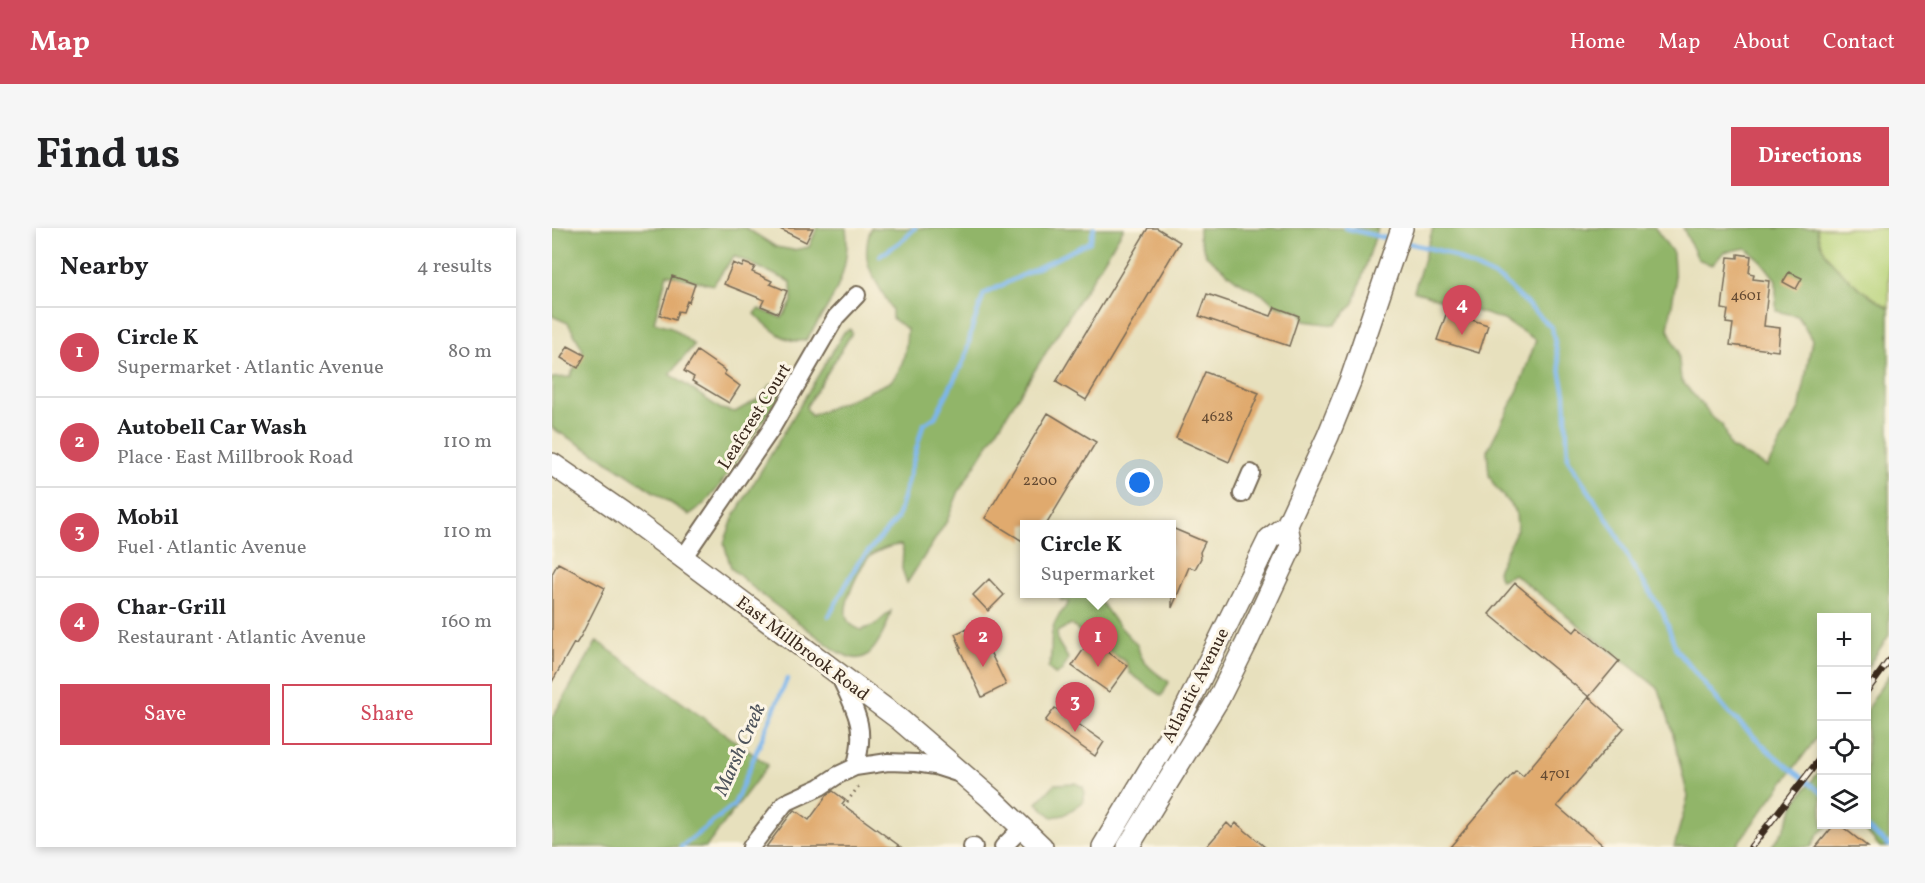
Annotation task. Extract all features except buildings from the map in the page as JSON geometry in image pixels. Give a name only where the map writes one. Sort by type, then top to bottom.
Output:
[{"type":"main road","name":"Atlantic Avenue","points":[[1103,847],[1184,712],[1269,539],[1287,525],[1347,389],[1402,228]]},
{"type":"main road","name":"East Millbrook Road","points":[[552,464],[683,558],[899,719],[1042,847]]},
{"type":"main road","name":"Atlantic Avenue","points":[[1128,847],[1219,698],[1246,644],[1291,548],[1287,525]]},
{"type":"street","name":"Leafcrest Court","points":[[683,558],[770,431],[836,317],[857,295]]},
{"type":"street","points":[[1242,494],[1251,473]]},
{"type":"street","points":[[839,674],[859,719],[861,735],[858,775]]},
{"type":"street","points":[[751,847],[785,803],[820,787],[838,775],[858,775],[888,762],[916,763],[964,776]]},
{"type":"street","points":[[1003,847],[1022,828]]},
{"type":"path","points":[[847,802],[858,775]]},
{"type":"green space","points":[[552,228],[746,228],[776,247],[793,250],[809,247],[817,228],[846,228],[846,260],[837,288],[806,340],[785,338],[755,314],[759,309],[782,318],[792,302],[791,282],[734,256],[713,285],[667,274],[654,322],[671,327],[694,345],[670,374],[721,409],[735,412],[758,399],[771,385],[778,383],[783,391],[718,488],[705,503],[689,515],[552,428],[552,378],[570,377],[583,350],[568,323],[552,316]]},
{"type":"green space","points":[[871,228],[1124,228],[959,491],[947,521],[907,583],[902,569],[901,545],[879,551],[867,559],[856,579],[846,606],[848,621],[861,630],[875,625],[891,611],[876,646],[866,656],[858,658],[838,652],[758,592],[731,568],[724,543],[734,516],[844,332],[850,329],[852,333],[806,407],[811,416],[890,382],[902,364],[907,329],[892,318],[892,310],[871,271],[867,252]]},
{"type":"green space","points":[[1199,228],[1378,228],[1354,303],[1335,325],[1305,321],[1301,312],[1275,305],[1265,296],[1236,280],[1206,255],[1199,237]]},
{"type":"green space","points":[[1433,228],[1655,228],[1673,253],[1675,286],[1668,329],[1678,351],[1681,380],[1713,418],[1722,425],[1730,447],[1767,467],[1800,407],[1812,340],[1798,316],[1776,311],[1776,280],[1761,261],[1746,248],[1724,252],[1712,265],[1698,259],[1683,228],[1817,228],[1819,240],[1833,264],[1855,284],[1889,308],[1889,635],[1871,662],[1871,613],[1817,613],[1817,737],[1735,847],[1674,847],[1688,797],[1671,726],[1659,689],[1514,574],[1501,580],[1497,571],[1517,529],[1516,512],[1494,485],[1489,475],[1487,451],[1518,390],[1536,340],[1504,320],[1414,291]]},
{"type":"green space","points":[[1817,228],[1889,228],[1889,308],[1855,284],[1833,264],[1819,240]]},
{"type":"green space","points":[[1061,598],[1090,598],[1102,603],[1113,619],[1138,646],[1145,662],[1169,682],[1162,696],[1130,673],[1126,662],[1082,634],[1071,624],[1057,632],[1058,642],[1068,658],[1062,671],[1056,675],[1048,668],[1054,624],[1069,602],[1060,600]]},
{"type":"green space","points":[[597,641],[768,765],[706,847],[552,847],[552,718]]},
{"type":"green space","points":[[1889,674],[1889,847],[1880,847],[1864,829],[1871,829],[1871,703]]},
{"type":"green space","points":[[1817,774],[1817,829],[1824,829],[1811,847],[1771,847],[1783,831],[1797,800]]},
{"type":"green space","points":[[1075,783],[1083,787],[1085,793],[1083,802],[1064,815],[1052,817],[1037,803],[1055,784]]},
{"type":"waterway","points":[[880,256],[915,228]]},
{"type":"waterway","name":"Marsh Creek","points":[[829,616],[858,563],[897,519],[923,425],[935,417],[966,356],[972,328],[984,294],[1090,242],[1094,228]]},
{"type":"waterway","points":[[1345,228],[1393,240]]},
{"type":"waterway","points":[[1404,242],[1445,252],[1503,281],[1552,328],[1565,394],[1568,459],[1615,531],[1633,567],[1663,612],[1676,649],[1725,709],[1771,753],[1817,789]]},
{"type":"waterway","name":"Marsh Creek","points":[[681,847],[734,805],[787,679]]},
{"type":"waterway","points":[[1868,829],[1889,845]]},
{"type":"railway","points":[[1871,685],[1889,661]]},
{"type":"railway","points":[[1751,847],[1817,762]]},
{"type":"place","name":"Char-Grill","points":[[1462,335]]},
{"type":"place","name":"Autobell Car Wash","points":[[983,667]]},
{"type":"place","name":"Circle K","points":[[1098,667]]},
{"type":"place","name":"Mobil","points":[[1075,732]]}]
